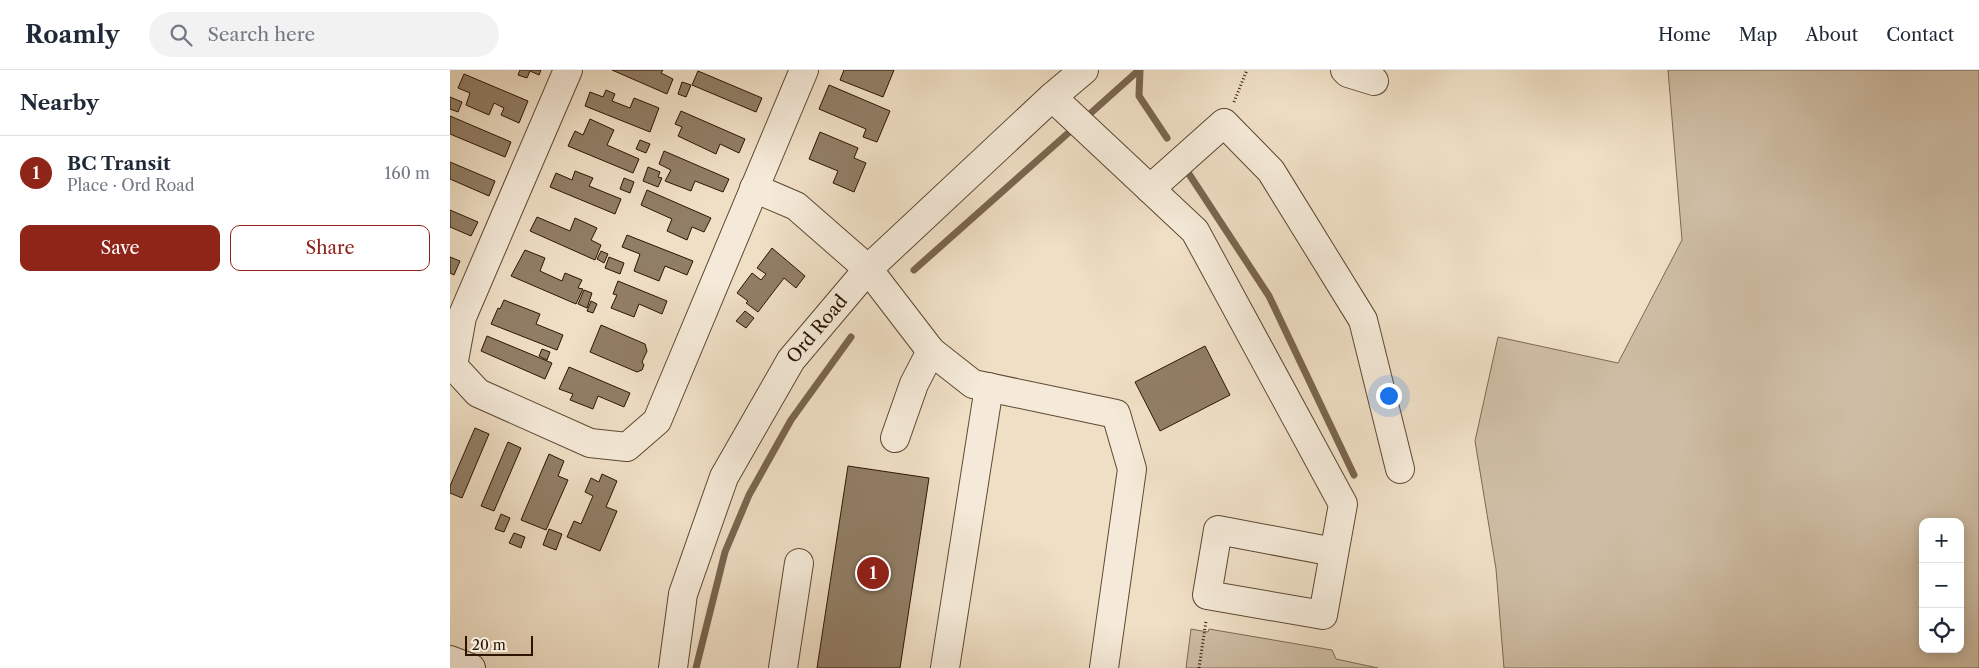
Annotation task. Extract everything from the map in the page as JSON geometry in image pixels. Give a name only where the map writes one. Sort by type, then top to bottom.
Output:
[{"type":"street","points":[[568,70],[462,317],[453,366],[478,393],[590,443],[628,447],[657,421],[804,70]]},
{"type":"street","name":"Ord Road","points":[[673,668],[684,594],[724,477],[792,360],[868,269],[1052,97],[1084,70]]},
{"type":"street","points":[[1345,70],[1348,73],[1374,81]]},
{"type":"street","points":[[1052,97],[1195,232],[1343,504],[1323,615],[1207,595],[1218,530],[1334,552]]},
{"type":"street","points":[[1150,189],[1224,123],[1271,171],[1363,320],[1400,468]]},
{"type":"street","points":[[754,188],[796,206],[868,269],[931,351],[973,384],[1116,414],[1132,469],[1104,668]]},
{"type":"street","points":[[895,438],[914,384],[931,351]]},
{"type":"street","points":[[945,668],[989,387]]},
{"type":"street","points":[[783,668],[799,563]]},
{"type":"street","points":[[450,660],[471,668]]},
{"type":"path","points":[[1224,123],[1247,70]]},
{"type":"path","points":[[1199,668],[1207,618]]},
{"type":"shaded area","points":[[1668,70],[1979,70],[1979,668],[1504,668],[1496,569],[1475,441],[1498,337],[1618,363],[1682,240]]},
{"type":"shaded area","points":[[1191,629],[1208,632],[1209,629],[1332,650],[1336,659],[1378,668],[1186,668]]},
{"type":"building","points":[[520,70],[541,70],[539,75],[530,71],[527,78],[518,75]]},
{"type":"building","points":[[612,70],[663,70],[661,73],[673,79],[667,94]]},
{"type":"building","points":[[844,70],[894,70],[883,97],[840,80]]},
{"type":"building","points":[[698,71],[762,98],[756,112],[692,85]]},
{"type":"building","points":[[464,74],[528,101],[519,123],[501,115],[504,108],[494,103],[489,115],[466,105],[470,93],[458,88]]},
{"type":"building","points":[[682,82],[691,85],[686,97],[678,94]]},
{"type":"building","points":[[829,85],[890,111],[877,142],[863,137],[866,129],[819,109]]},
{"type":"building","points":[[606,90],[615,94],[612,101],[630,108],[634,98],[659,108],[650,132],[585,106],[590,92],[603,97]]},
{"type":"building","points":[[450,97],[462,102],[458,112],[450,109]]},
{"type":"building","points":[[681,111],[745,139],[739,153],[720,144],[716,154],[678,136],[682,127],[675,124]]},
{"type":"building","points":[[450,116],[511,142],[505,157],[450,134]]},
{"type":"building","points":[[590,119],[614,130],[607,145],[639,159],[633,173],[568,146],[575,131],[583,135]]},
{"type":"building","points":[[820,132],[858,148],[854,158],[866,163],[854,192],[833,183],[838,171],[809,159]]},
{"type":"building","points":[[640,140],[650,144],[646,153],[636,149]]},
{"type":"building","points":[[664,151],[729,179],[723,192],[695,181],[691,191],[665,181],[671,170],[659,164]]},
{"type":"building","points":[[450,162],[495,181],[489,196],[450,179]]},
{"type":"building","points":[[648,167],[660,172],[658,177],[662,178],[658,187],[643,181]]},
{"type":"building","points":[[575,171],[593,178],[589,186],[621,199],[615,214],[550,187],[556,173],[572,180]]},
{"type":"building","points":[[624,178],[634,182],[630,193],[620,189]]},
{"type":"building","points":[[647,190],[711,218],[704,232],[692,227],[687,240],[667,231],[672,219],[641,205]]},
{"type":"building","points":[[450,210],[478,222],[471,236],[450,227]]},
{"type":"building","points":[[537,217],[570,231],[575,218],[597,228],[591,240],[601,245],[595,260],[530,231]]},
{"type":"building","points":[[627,235],[693,261],[687,275],[665,266],[659,281],[634,271],[640,254],[622,247]]},
{"type":"building","points":[[772,248],[805,276],[796,288],[784,278],[758,312],[737,293],[752,273],[761,280],[766,274],[757,268]]},
{"type":"building","points":[[525,250],[545,258],[540,271],[562,281],[565,273],[582,280],[578,288],[583,289],[576,304],[511,276]]},
{"type":"building","points":[[601,251],[608,254],[604,263],[597,259]]},
{"type":"building","points":[[450,257],[460,261],[454,275],[450,273]]},
{"type":"building","points":[[609,257],[624,263],[620,274],[605,268]]},
{"type":"building","points":[[618,281],[667,301],[662,314],[639,304],[634,317],[611,308],[617,295],[613,294]]},
{"type":"building","points":[[584,290],[592,293],[587,308],[578,304]]},
{"type":"building","points":[[504,300],[540,314],[536,324],[563,335],[557,350],[491,324]]},
{"type":"building","points":[[591,301],[597,304],[593,313],[587,311]]},
{"type":"building","points":[[745,311],[754,318],[746,328],[736,321]]},
{"type":"building","points":[[601,325],[645,344],[647,351],[642,362],[644,365],[642,370],[637,372],[590,352]]},
{"type":"building","points":[[487,336],[552,363],[545,379],[481,351]]},
{"type":"building","points":[[1205,346],[1230,395],[1160,431],[1135,382]]},
{"type":"building","points":[[542,349],[550,352],[547,360],[539,356]]},
{"type":"building","points":[[569,367],[630,393],[624,407],[598,396],[593,409],[570,400],[573,394],[559,389]]},
{"type":"building","points":[[475,428],[489,434],[462,498],[450,493],[450,486]]},
{"type":"building","points":[[508,442],[521,448],[494,511],[481,506]]},
{"type":"building","points":[[549,454],[564,461],[558,476],[568,480],[546,530],[521,520]]},
{"type":"building","points":[[848,466],[929,478],[900,668],[817,668]]},
{"type":"building","points":[[602,474],[617,481],[606,507],[617,511],[600,551],[567,537],[574,521],[581,524],[593,496],[585,492],[591,478],[599,482]]},
{"type":"building","points":[[501,514],[510,518],[504,532],[495,529]]},
{"type":"building","points":[[549,529],[562,534],[556,550],[543,545]]},
{"type":"building","points":[[514,533],[525,537],[521,548],[509,543]]},
{"type":"waterway","points":[[1083,120],[1139,70]]},
{"type":"waterway","points":[[1140,70],[1139,96],[1167,138]]},
{"type":"waterway","points":[[914,270],[1075,127]]},
{"type":"waterway","points":[[1189,174],[1269,296],[1354,475]]},
{"type":"waterway","points":[[696,668],[725,552],[749,495],[791,420],[851,337]]},
{"type":"place","name":"BC Transit","points":[[873,573]]}]
